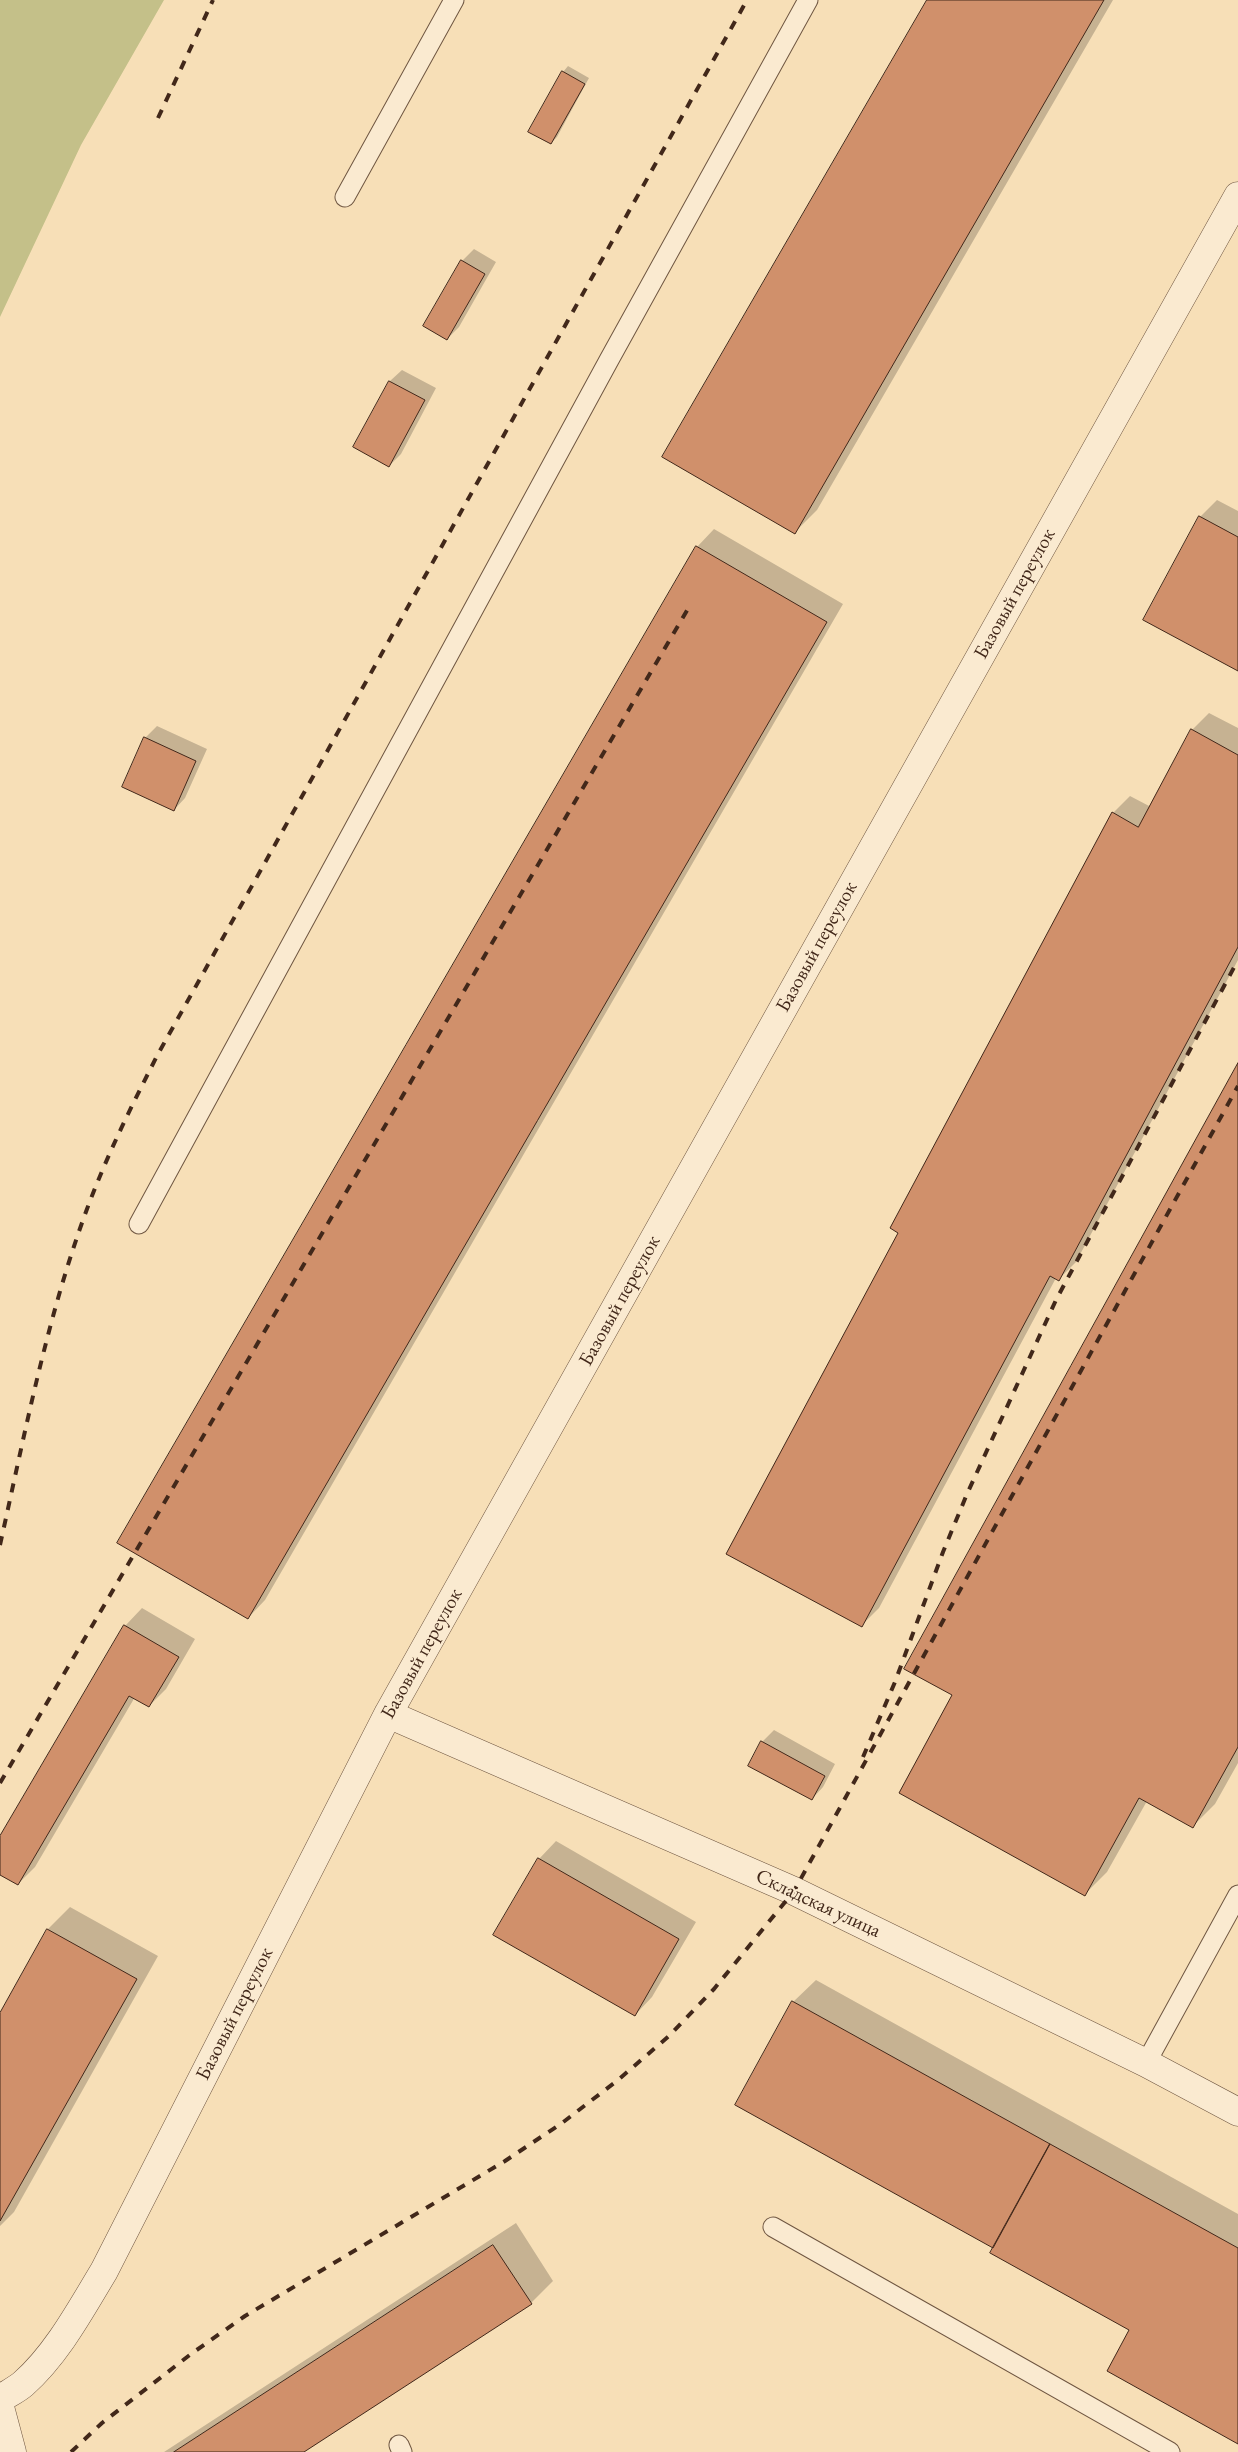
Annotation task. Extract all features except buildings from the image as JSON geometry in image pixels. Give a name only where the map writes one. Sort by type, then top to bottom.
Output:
[{"type":"street","name":"Базовый переулок","points":[[0,2399],[23,2384],[50,2354],[75,2320],[104,2271],[388,1714],[1238,196]]},
{"type":"street","name":"Складская улица","points":[[388,1714],[794,1891],[1146,2063],[1238,2112]]},
{"type":"street","points":[[0,2407],[12,2452]]},
{"type":"lane","points":[[345,197],[454,0]]},
{"type":"lane","points":[[139,1224],[609,360],[808,0]]},
{"type":"lane","points":[[1146,2063],[1238,1895]]},
{"type":"lane","points":[[773,2227],[1170,2452]]},
{"type":"shaded area","points":[[0,0],[164,0],[81,145],[0,317]]},
{"type":"railway","points":[[158,118],[213,0]]},
{"type":"railway","points":[[0,1545],[48,1333],[60,1291],[87,1209],[129,1111],[158,1054],[747,0]]},
{"type":"railway","points":[[0,1783],[689,607]]},
{"type":"railway","points":[[863,1757],[895,1682],[943,1552],[967,1494],[1056,1300],[1238,960]]},
{"type":"railway","points":[[71,2452],[102,2423],[191,2354],[245,2316],[505,2161],[562,2123],[618,2080],[669,2036],[714,1989],[794,1891],[1238,1086]]}]
